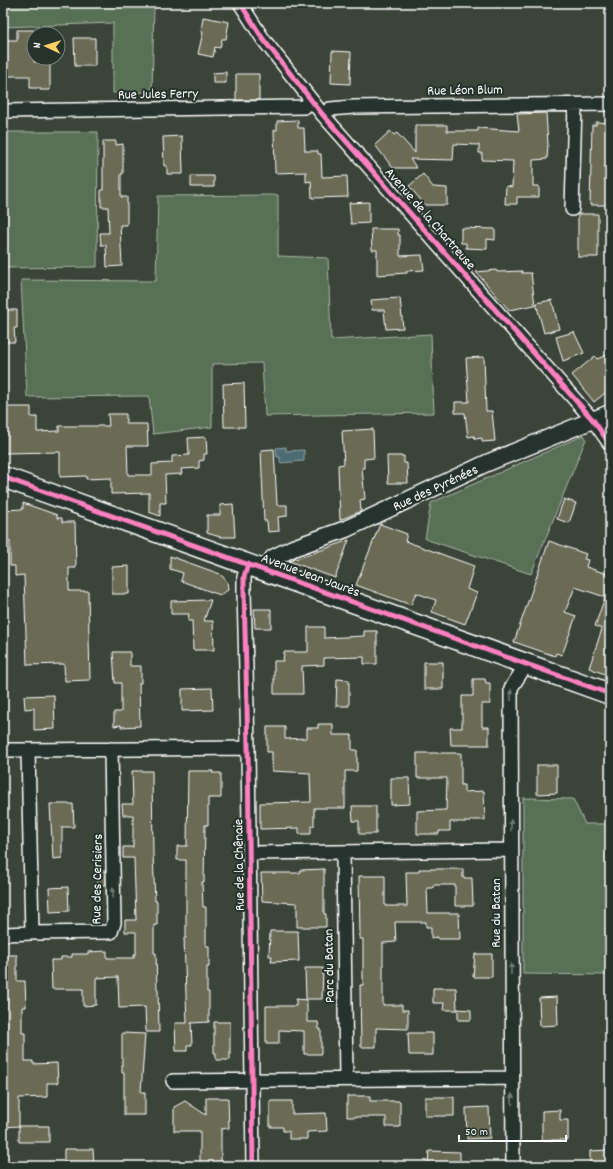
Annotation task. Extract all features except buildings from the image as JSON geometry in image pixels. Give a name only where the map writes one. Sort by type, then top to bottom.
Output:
[{"type":"main road","name":"Avenue Jean Jaurès","points":[[3,477],[610,694]]},
{"type":"street","name":"Avenue de la Chartreuse","points":[[240,3],[262,39],[323,115],[593,420],[610,444]]},
{"type":"street","name":"Rue Jules Ferry","points":[[3,111],[304,107],[312,101]]},
{"type":"street","points":[[572,209],[574,104]]},
{"type":"street","name":"Rue Léon Blum","points":[[323,115],[330,109],[354,107],[610,104]]},
{"type":"street","name":"Rue des Pyrénées","points":[[267,571],[273,558],[294,548],[346,529],[487,462],[610,413]]},
{"type":"street","name":"Rue de la Chênaie","points":[[248,564],[244,577],[244,591],[250,853],[253,1166]]},
{"type":"street","name":"Rue du Batan","points":[[513,1166],[511,1078],[511,688],[526,665]]},
{"type":"street","name":"Rue des Cerisiers","points":[[3,934],[111,932],[114,923],[111,748]]},
{"type":"street","points":[[3,750],[248,748]]},
{"type":"street","points":[[28,750],[32,933]]},
{"type":"street","points":[[250,853],[511,850]]},
{"type":"street","name":"Parc du Batan","points":[[342,853],[346,1079]]},
{"type":"street","points":[[174,1081],[511,1078]]},
{"type":"green space","points":[[3,3],[143,3],[154,6],[152,92],[113,93],[113,23],[3,27]]},
{"type":"green space","points":[[3,132],[98,132],[97,267],[3,268]]},
{"type":"green space","points":[[278,195],[278,256],[328,258],[331,340],[431,334],[434,413],[265,416],[262,363],[212,364],[212,427],[153,434],[149,396],[27,397],[21,280],[156,281],[158,196]]},
{"type":"green space","points":[[584,435],[586,439],[531,574],[425,539],[431,503]]},
{"type":"green space","points":[[523,798],[573,799],[585,824],[610,824],[610,975],[523,974]]},
{"type":"water","points":[[286,447],[286,451],[304,450],[304,461],[280,463],[280,457],[277,457],[276,448]]},
{"type":"cycle path","points":[[240,3],[263,39],[323,115],[593,420],[610,444]]},
{"type":"cycle path","points":[[3,477],[610,694]]},
{"type":"cycle path","points":[[248,564],[244,577],[244,591],[248,748],[253,1166]]}]
